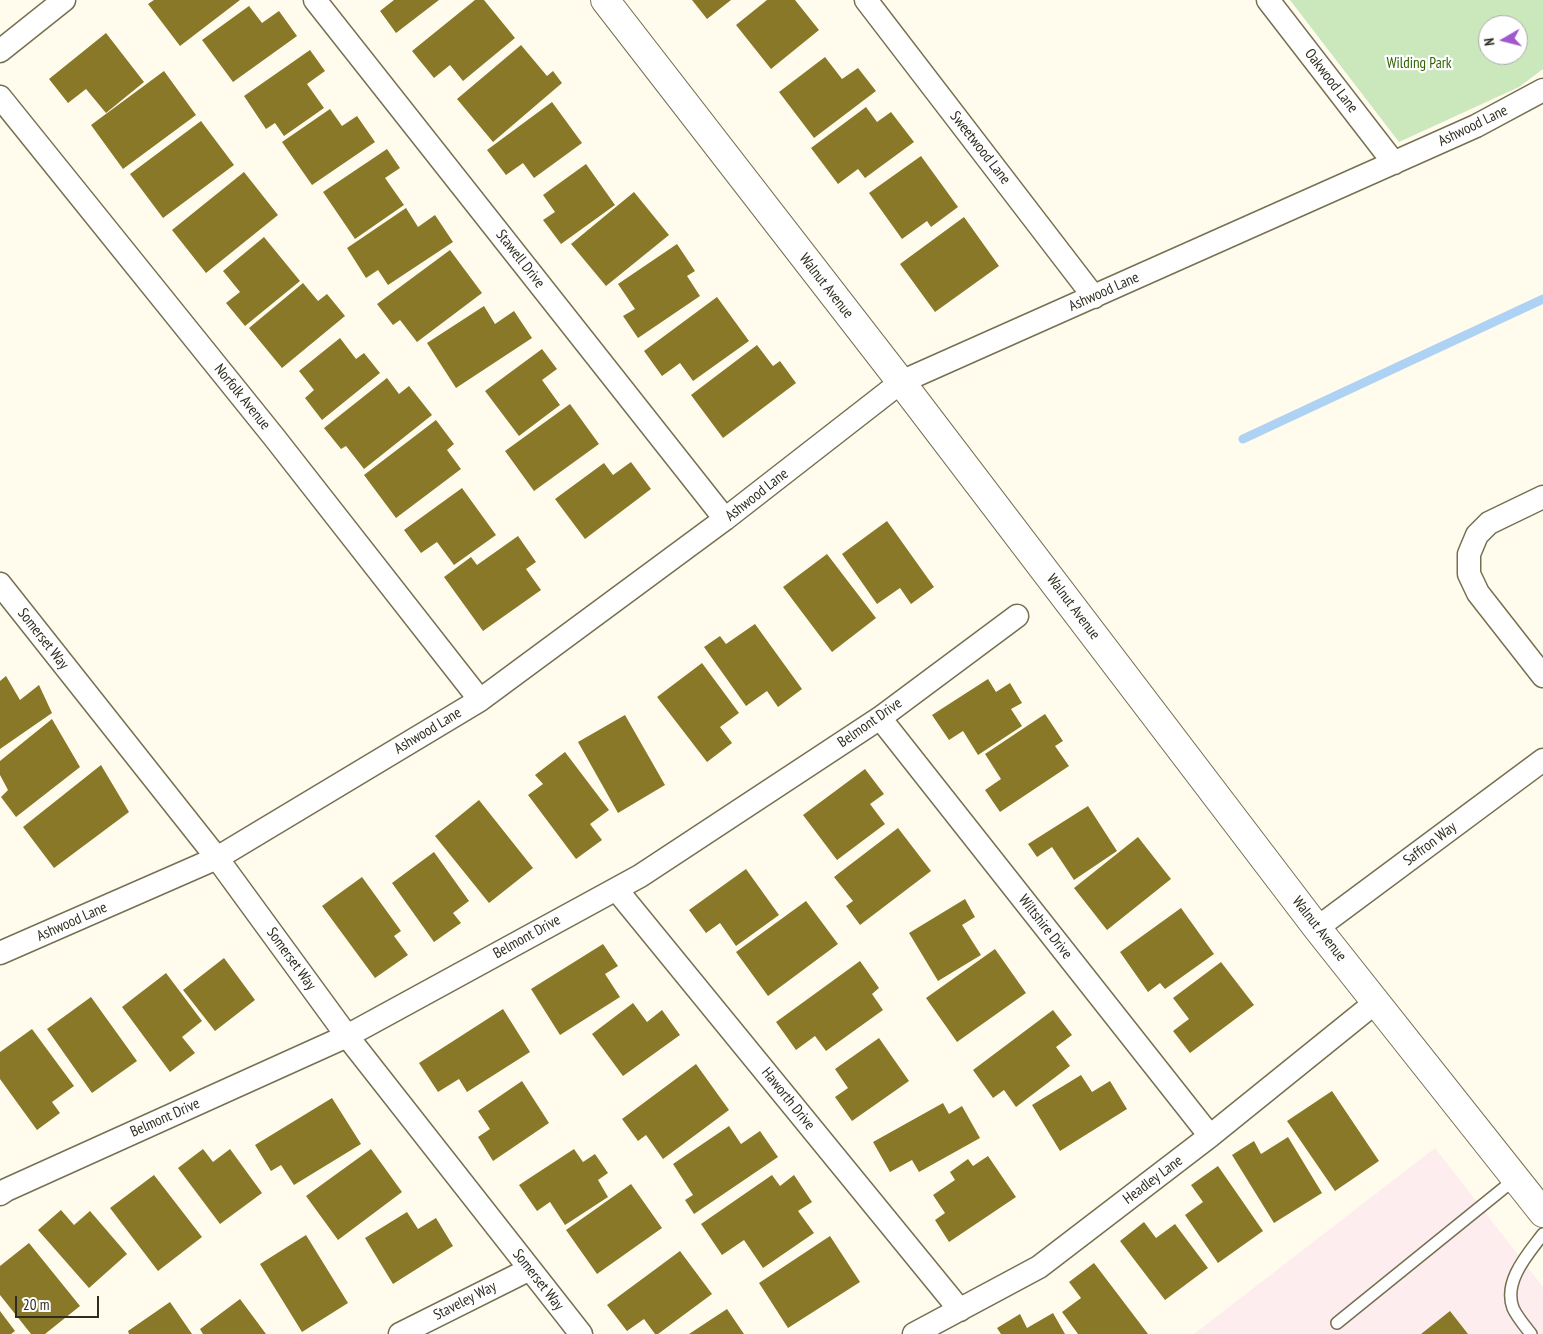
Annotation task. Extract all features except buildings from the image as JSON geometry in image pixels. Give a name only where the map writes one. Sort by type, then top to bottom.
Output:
[{"type":"street","points":[[0,51],[64,0]]},
{"type":"street","name":"Stawell Drive","points":[[314,0],[725,519]]},
{"type":"street","name":"Walnut Avenue","points":[[605,0],[901,382],[1317,928],[1543,1213]]},
{"type":"street","name":"Sweetwood Lane","points":[[866,0],[1094,296]]},
{"type":"street","name":"Oakwood Lane","points":[[1268,0],[1394,162]]},
{"type":"street","name":"Ashwood Lane","points":[[0,954],[217,858],[480,700],[725,519],[901,382],[1476,126],[1543,90]]},
{"type":"street","name":"Norfolk Avenue","points":[[0,97],[274,437],[480,700]]},
{"type":"street","points":[[1543,497],[1489,523],[1477,535],[1470,550],[1469,574],[1478,593],[1543,676]]},
{"type":"street","name":"Somerset Way","points":[[0,584],[217,858],[347,1036],[581,1334]]},
{"type":"street","name":"Belmont Drive","points":[[0,1194],[347,1036],[640,876],[880,718],[1018,616]]},
{"type":"street","name":"Wiltshire Drive","points":[[880,718],[1210,1136]]},
{"type":"street","name":"Saffron Way","points":[[1317,928],[1543,760]]},
{"type":"street","name":"Haworth Drive","points":[[616,889],[960,1310]]},
{"type":"street","name":"Headley Lane","points":[[914,1334],[1039,1268],[1210,1136],[1376,1002]]},
{"type":"street","name":"Staveley Way","points":[[400,1334],[530,1269]]},
{"type":"lane","points":[[1337,1323],[1516,1179]]},
{"type":"lane","points":[[1531,1334],[1514,1309],[1510,1296],[1517,1270],[1543,1234]]},
{"type":"shaded area","points":[[1435,1148],[1543,1287],[1543,1334],[1194,1334]]},
{"type":"green space","name":"Wilding Park","points":[[1290,0],[1543,0],[1543,69],[1519,87],[1399,142]]},
{"type":"waterway","points":[[1243,439],[1543,299]]}]
